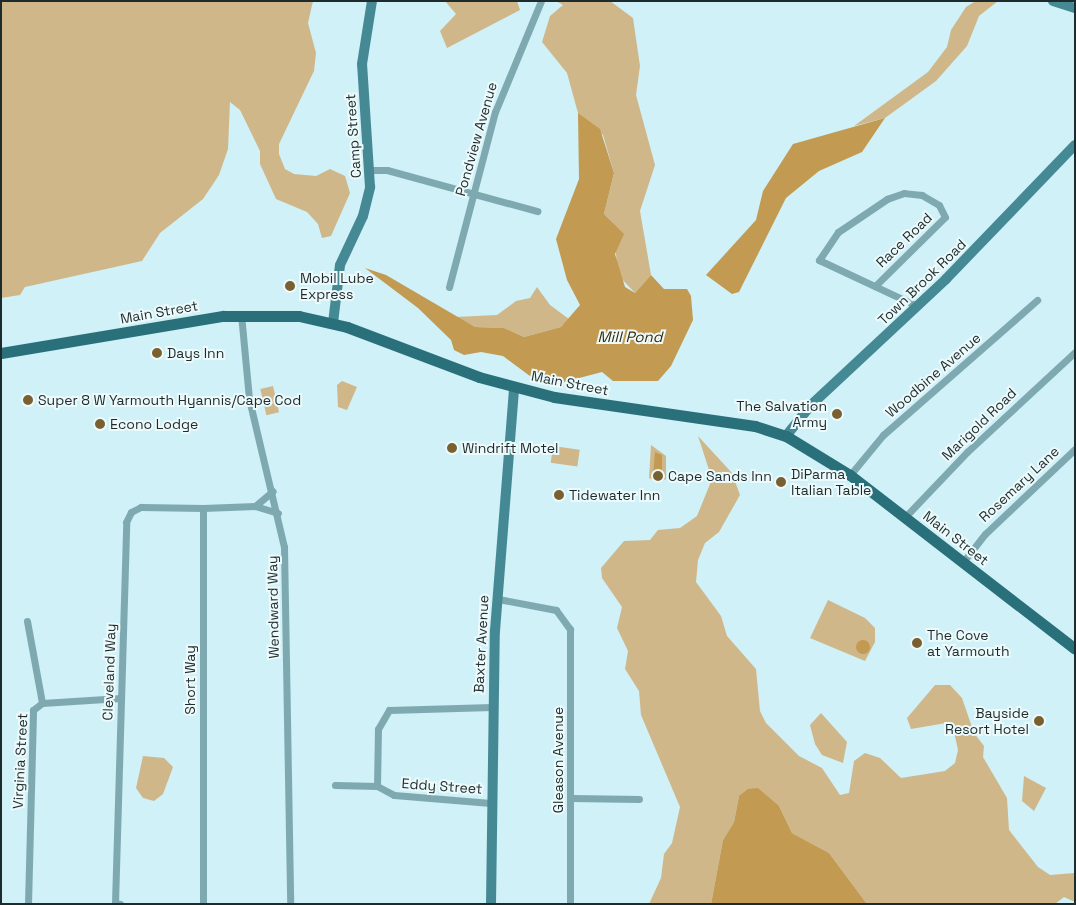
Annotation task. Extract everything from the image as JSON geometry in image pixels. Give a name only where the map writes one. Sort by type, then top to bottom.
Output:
[{"type":"main road","name":"Camp Street","points":[[333,323],[339,270],[363,216],[370,170],[362,64],[372,1]]},
{"type":"main road","points":[[1052,1],[1075,8]]},
{"type":"main road","name":"Town Brook Road","points":[[786,436],[816,400],[917,306],[1075,145]]},
{"type":"main road","name":"Main Street","points":[[1,353],[241,314],[299,316],[333,323],[514,386],[579,401],[736,422],[786,436],[850,475],[1075,649]]},
{"type":"main road","name":"Baxter Avenue","points":[[491,904],[492,707],[514,386]]},
{"type":"street","name":"Pondview Avenue","points":[[449,287],[507,76],[541,1]]},
{"type":"street","points":[[370,170],[387,170],[537,211]]},
{"type":"street","name":"Race Road","points":[[919,194],[939,204],[945,217],[875,286],[819,260],[838,232],[896,195],[919,194]]},
{"type":"street","points":[[875,286],[917,306]]},
{"type":"street","name":"Woodbine Avenue","points":[[850,475],[883,435],[1037,300]]},
{"type":"street","name":"Wendward Way","points":[[241,314],[249,400],[278,513],[285,586],[290,904]]},
{"type":"street","name":"Marigold Road","points":[[905,517],[1075,352]]},
{"type":"street","name":"Rosemary Lane","points":[[964,562],[985,534],[1075,449]]},
{"type":"street","points":[[255,506],[273,491]]},
{"type":"street","points":[[203,508],[255,506],[278,513]]},
{"type":"street","name":"Cleveland Way","points":[[115,903],[128,515],[141,507],[203,508]]},
{"type":"street","name":"Short Way","points":[[202,904],[203,508]]},
{"type":"street","name":"Gleason Avenue","points":[[498,599],[544,607],[564,617],[571,644],[570,904]]},
{"type":"street","points":[[27,621],[42,703]]},
{"type":"street","name":"Virginia Street","points":[[28,904],[33,712],[42,703],[121,698]]},
{"type":"street","points":[[378,786],[378,729],[389,710],[492,707]]},
{"type":"street","name":"Eddy Street","points":[[335,785],[378,786],[394,795],[491,802]]},
{"type":"street","points":[[571,798],[638,798]]},
{"type":"shaded area","points":[[1,1],[313,1],[308,23],[316,53],[314,71],[279,144],[279,154],[285,169],[294,174],[316,176],[330,169],[345,176],[350,193],[331,236],[322,238],[318,224],[307,212],[276,199],[260,164],[260,151],[240,110],[230,102],[228,149],[219,175],[203,199],[160,233],[142,261],[25,287],[20,295],[1,298]]},
{"type":"shaded area","points":[[445,1],[517,1],[520,10],[447,48],[440,31],[456,14]]},
{"type":"shaded area","points":[[556,1],[610,1],[633,18],[640,66],[636,95],[655,165],[640,211],[651,275],[635,293],[618,275],[613,223],[604,214],[614,173],[603,135],[578,113],[567,73],[542,42],[550,16],[563,5]]},
{"type":"shaded area","points":[[998,1],[979,16],[967,46],[936,81],[885,118],[854,126],[928,72],[947,47],[951,30],[966,7],[974,2]]},
{"type":"shaded area","points":[[537,287],[550,305],[569,319],[561,327],[524,337],[504,328],[475,327],[456,317],[497,315],[516,301],[530,298]]},
{"type":"shaded area","points":[[342,381],[357,387],[347,410],[338,407],[337,385]]},
{"type":"shaded area","points":[[273,386],[279,412],[266,415],[260,389]]},
{"type":"shaded area","points":[[698,436],[732,473],[740,495],[719,532],[705,543],[698,560],[696,582],[721,616],[727,636],[756,669],[760,711],[766,723],[799,756],[822,768],[840,795],[849,793],[854,761],[865,753],[880,758],[901,778],[945,771],[955,763],[958,750],[953,727],[946,723],[911,729],[907,718],[935,685],[950,685],[962,698],[974,733],[984,746],[983,757],[1007,798],[1009,830],[1038,867],[1050,875],[1075,873],[1075,902],[1064,897],[1055,904],[867,904],[829,853],[792,833],[779,806],[739,796],[734,822],[723,840],[711,904],[649,904],[661,878],[664,854],[672,843],[680,807],[641,715],[639,691],[625,669],[628,651],[617,628],[622,607],[602,578],[601,568],[624,541],[650,540],[658,530],[680,528],[697,516],[712,479]]},
{"type":"shaded area","points":[[651,445],[666,456],[666,479],[659,483],[649,478]]},
{"type":"shaded area","points":[[553,446],[580,450],[577,467],[551,463]]},
{"type":"shaded area","points":[[828,600],[865,618],[875,628],[875,642],[865,661],[810,638]]},
{"type":"shaded area","points":[[821,713],[847,742],[843,763],[822,755],[815,744],[810,725]]},
{"type":"shaded area","points":[[143,756],[164,758],[173,767],[163,794],[154,801],[143,798],[136,788]]},
{"type":"shaded area","points":[[1024,776],[1046,788],[1034,811],[1022,801]]},
{"type":"water","name":"Mill Pond","points":[[578,113],[600,129],[614,173],[604,214],[624,234],[615,254],[625,287],[635,293],[651,275],[664,289],[687,289],[691,296],[693,320],[671,366],[658,381],[613,381],[602,372],[560,383],[534,379],[503,356],[481,352],[464,355],[454,350],[451,340],[418,308],[365,268],[386,275],[475,327],[504,328],[524,337],[561,327],[580,305],[567,280],[556,239],[579,179]]},
{"type":"water","points":[[885,118],[862,152],[819,171],[786,198],[739,292],[732,294],[706,275],[756,220],[763,191],[793,144]]},
{"type":"water","points":[[655,452],[662,455],[662,475],[653,475]]},
{"type":"water","points":[[860,640],[866,640],[870,647],[866,654],[860,654],[856,650],[856,644]]},
{"type":"water","points":[[758,788],[779,806],[792,833],[829,853],[867,904],[711,904],[723,840],[734,822],[739,796],[748,789]]},
{"type":"place","name":"Mobil Lube Express","points":[[290,286]]},
{"type":"place","name":"Days Inn","points":[[157,353]]},
{"type":"place","name":"Super 8 W Yarmouth Hyannis/Cape Cod","points":[[28,400]]},
{"type":"place","name":"The Salvation Army","points":[[837,414]]},
{"type":"place","name":"Econo Lodge","points":[[100,424]]},
{"type":"place","name":"Windrift Motel","points":[[452,448]]},
{"type":"place","name":"Cape Sands Inn","points":[[658,476]]},
{"type":"place","name":"DiParma Italian Table","points":[[781,482]]},
{"type":"place","name":"Tidewater Inn","points":[[559,495]]},
{"type":"place","name":"The Cove at Yarmouth","points":[[917,643]]},
{"type":"place","name":"Bayside Resort Hotel","points":[[1039,721]]}]
